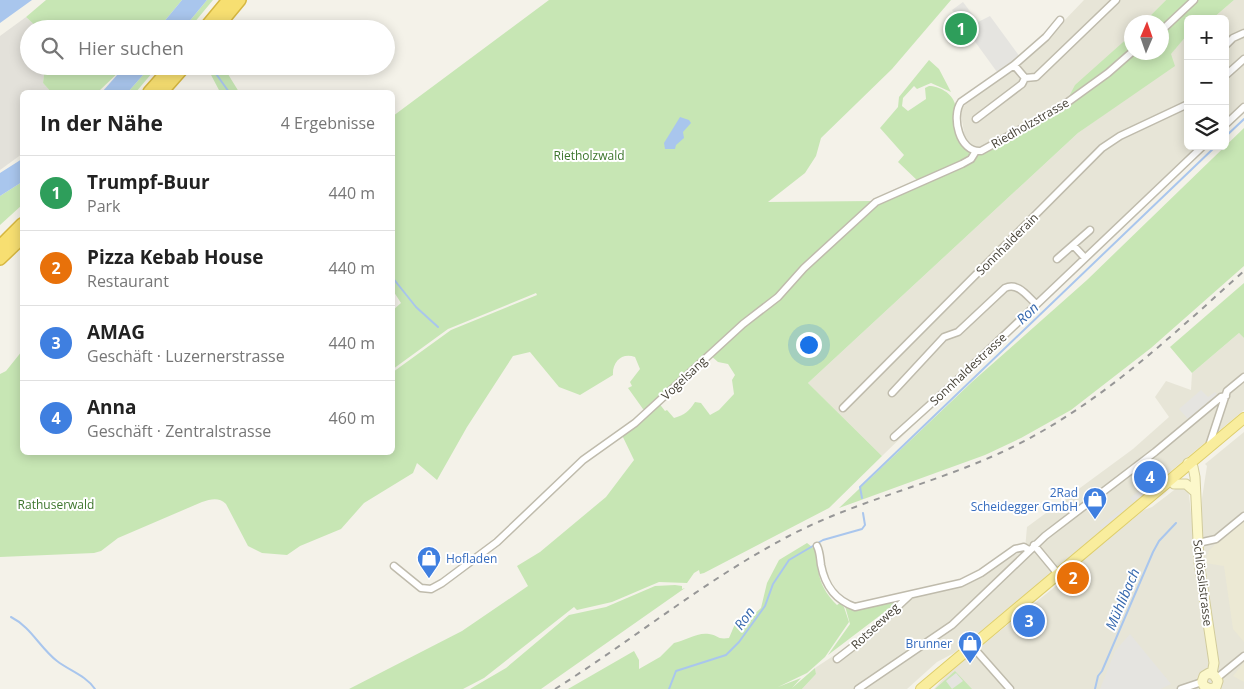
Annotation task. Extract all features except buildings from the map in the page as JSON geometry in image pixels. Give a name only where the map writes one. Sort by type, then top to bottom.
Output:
[{"type":"highway","points":[[211,20],[228,0]]},
{"type":"highway","points":[[223,20],[240,0]]},
{"type":"highway","points":[[151,90],[164,75]]},
{"type":"highway","points":[[164,90],[177,75]]},
{"type":"highway","points":[[0,246],[20,226]]},
{"type":"highway","points":[[0,259],[20,240]]},
{"type":"main road","points":[[1137,509],[1174,484],[1209,446],[1244,418]]},
{"type":"main road","points":[[921,689],[1191,465],[1244,426]]},
{"type":"main road","name":"Schlösslistrasse","points":[[1191,465],[1195,492],[1198,543],[1215,676]]},
{"type":"main road","points":[[1174,484],[1184,483],[1195,492]]},
{"type":"main road","points":[[1206,674],[1215,676],[1217,684],[1210,689],[1204,686],[1202,682],[1206,674]]},
{"type":"street","points":[[1025,78],[1036,77],[1116,0]]},
{"type":"street","points":[[1169,23],[1194,0]]},
{"type":"street","points":[[1025,78],[1014,65],[1046,37],[1060,20]]},
{"type":"street","points":[[1229,42],[1244,33]]},
{"type":"street","name":"Riedholzstrasse","points":[[1014,65],[959,105],[960,138],[966,146],[976,151],[986,148],[1006,135],[1061,107],[1124,59]]},
{"type":"street","points":[[1229,72],[1244,59]]},
{"type":"street","points":[[976,119],[1022,84],[1025,78]]},
{"type":"street","name":"Sonnhalderain","points":[[843,408],[1102,148],[1120,136],[1186,105]]},
{"type":"street","points":[[1229,121],[1244,107]]},
{"type":"street","name":"Sonnhaldestrasse","points":[[894,437],[954,383],[1199,150]]},
{"type":"street","name":"Vogelsang","points":[[394,566],[421,588],[431,589],[436,587],[456,574],[516,525],[583,460],[635,423],[730,336],[778,297],[804,268],[870,206],[972,159],[976,151]]},
{"type":"street","points":[[1057,260],[1090,230]]},
{"type":"street","points":[[1073,245],[1085,258]]},
{"type":"street","points":[[892,393],[944,337],[958,332],[1005,288],[1018,287],[1036,304]]},
{"type":"street","points":[[1209,446],[1226,396],[1231,387],[1244,377]]},
{"type":"street","points":[[858,689],[952,625],[1034,545],[1148,458],[1221,397],[1226,396]]},
{"type":"street","points":[[1198,543],[1216,539],[1244,516]]},
{"type":"street","points":[[1034,545],[1058,574]]},
{"type":"street","name":"Rotseeweg","points":[[817,546],[828,586],[837,598],[850,605],[867,606],[913,592],[961,583],[981,573],[1015,549],[1024,547],[1029,550]]},
{"type":"street","name":"Rotseeweg","points":[[837,659],[864,639],[895,607],[913,592]]},
{"type":"street","points":[[972,646],[1010,689]]},
{"type":"street","points":[[1215,676],[1244,656]]},
{"type":"street","points":[[1182,689],[1202,682]]},
{"type":"shaded area","points":[[1084,0],[1166,0],[1151,15],[1124,15],[1124,43],[1063,108],[980,148],[966,144],[960,109],[1039,47]]},
{"type":"shaded area","points":[[1234,0],[1244,0],[1244,102],[1229,117],[1229,15],[1217,15]]},
{"type":"shaded area","points":[[963,2],[978,22],[990,16],[1020,57],[997,72],[952,10]]},
{"type":"shaded area","points":[[20,21],[20,75],[44,75],[43,83],[49,90],[20,90],[20,155],[0,170],[0,36]]},
{"type":"shaded area","points":[[1184,39],[1184,150],[1198,150],[882,456],[808,383],[1078,133],[1141,88],[1165,60],[1169,60],[1169,56]]},
{"type":"shaded area","points":[[1239,333],[1244,338],[1244,410],[1152,487],[1146,495],[954,653],[937,662],[907,689],[802,689],[816,674],[815,668],[883,623],[913,594],[971,580],[1025,549],[1027,527],[1133,449],[1169,417],[1155,397],[1166,381],[1191,390],[1192,373]]},
{"type":"shaded area","points":[[1201,390],[1208,397],[1215,392],[1217,394],[1188,419],[1179,409]]},
{"type":"shaded area","points":[[1244,432],[1244,689],[934,689],[950,671],[1061,582],[1081,561],[1144,510],[1152,507],[1178,487],[1187,490],[1189,495],[1200,593],[1208,592],[1201,528],[1202,498],[1207,466],[1205,464]]},
{"type":"shaded area","points":[[1162,473],[1165,476],[1135,504],[1130,498]]},
{"type":"shaded area","points":[[1124,507],[1126,511],[1103,530],[1100,526]]},
{"type":"shaded area","points":[[1244,519],[1244,642],[1233,629],[1224,566],[1205,563],[1209,550]]},
{"type":"shaded area","points":[[1130,634],[1171,684],[1161,689],[1100,689],[1115,651]]},
{"type":"shaded area","points":[[1244,662],[1244,682],[1233,676]]},
{"type":"shaded area","points":[[956,673],[963,681],[952,689],[946,681]]},
{"type":"green space","points":[[46,0],[182,0],[165,20],[29,20],[26,17]]},
{"type":"green space","points":[[207,0],[213,0],[196,20],[190,20]]},
{"type":"green space","name":"Rietholzwald","points":[[549,0],[951,0],[892,69],[821,138],[816,156],[805,173],[768,202],[873,201],[788,286],[647,409],[643,409],[628,388],[632,386],[630,382],[640,369],[635,357],[626,356],[619,359],[614,366],[613,375],[580,395],[559,387],[530,352],[513,356],[467,427],[437,480],[417,463],[413,473],[364,503],[341,529],[300,546],[287,555],[262,553],[248,546],[226,504],[221,500],[215,499],[202,502],[118,538],[101,551],[94,553],[0,557],[0,374],[6,371],[20,354],[20,455],[395,455],[395,371],[451,330],[537,295],[536,293],[448,329],[395,368],[395,308],[401,303],[395,294],[395,115]]},
{"type":"green space","points":[[1166,0],[1234,0],[1217,15],[1184,15],[1184,39],[1171,54],[1175,66],[1078,133],[808,383],[882,456],[829,508],[704,573],[700,574],[699,570],[694,573],[687,583],[659,582],[612,602],[577,610],[574,607],[484,678],[463,689],[349,689],[462,631],[528,586],[517,566],[540,552],[606,497],[634,460],[621,433],[658,402],[674,418],[681,416],[695,402],[701,403],[710,415],[719,410],[734,394],[732,380],[735,375],[728,364],[718,362],[710,355],[872,206],[968,163],[993,144],[1063,108],[1075,85],[1124,41],[1124,60],[1169,60],[1169,15],[1151,15]]},
{"type":"green space","points":[[958,19],[974,41],[968,45],[961,44],[962,35],[953,23]]},
{"type":"green space","points":[[929,60],[939,69],[951,92],[931,83],[917,89],[914,86],[903,98],[902,106],[908,111],[926,99],[925,88],[929,86],[945,91],[955,104],[960,142],[972,153],[972,156],[920,183],[898,162],[904,155],[880,128],[898,107],[899,97]]},
{"type":"green space","points":[[44,75],[116,75],[100,90],[49,90],[43,83]]},
{"type":"green space","points":[[143,75],[150,75],[138,90],[130,90]]},
{"type":"green space","points":[[211,75],[229,75],[238,90],[219,90]]},
{"type":"green space","points":[[1244,128],[1244,266],[1151,348],[1071,410],[1021,438],[985,455],[839,508],[973,381],[1087,280],[1221,150],[1229,150],[1229,143]]},
{"type":"green space","points":[[20,183],[20,207],[0,225],[0,196]]},
{"type":"green space","points":[[1244,283],[1244,338],[1239,333],[1192,373],[1170,347]]},
{"type":"green space","points":[[807,543],[816,550],[819,573],[826,592],[837,605],[840,603],[844,607],[849,622],[825,657],[807,673],[778,687],[801,678],[792,688],[815,668],[816,674],[802,689],[568,689],[634,651],[639,660],[639,669],[660,657],[674,643],[696,635],[709,634],[729,638],[735,624],[748,620],[761,608],[767,583],[779,560]]},
{"type":"green space","points":[[655,586],[682,586],[682,589],[685,588],[541,689],[470,689],[506,668],[569,615],[606,607]]},
{"type":"green space","points":[[903,598],[828,655],[850,624],[845,606],[862,609]]},
{"type":"green space","points":[[955,671],[972,689],[935,689]]},
{"type":"water","points":[[0,0],[32,0],[0,23]]},
{"type":"water","points":[[182,0],[207,0],[190,20],[165,20]]},
{"type":"water","points":[[117,75],[143,75],[130,90],[104,90]]},
{"type":"water","points":[[680,117],[689,120],[691,123],[683,132],[684,138],[676,145],[675,149],[665,149],[664,143]]},
{"type":"water","points":[[20,160],[20,183],[0,196],[0,173]]},
{"type":"waterway","points":[[217,75],[228,90]]},
{"type":"waterway","name":"Ron","points":[[1229,133],[1244,119]]},
{"type":"waterway","name":"Ron","points":[[862,498],[860,487],[1212,150]]},
{"type":"waterway","points":[[395,281],[416,307],[438,327]]},
{"type":"waterway","name":"Ron","points":[[669,689],[676,671],[726,655],[739,642],[765,606],[773,584],[789,560],[823,540],[862,529],[865,525],[863,513]]},
{"type":"waterway","name":"Mühlibach","points":[[1095,689],[1098,676],[1102,671],[1153,552],[1159,541],[1176,523]]},
{"type":"waterway","points":[[11,617],[24,626],[57,661],[82,677],[95,689]]},
{"type":"railway","points":[[555,689],[698,591],[787,537],[839,513],[947,475],[1000,453],[1034,436],[1067,416],[1129,371],[1244,271]]},
{"type":"place","name":"Trumpf-Buur","points":[[961,29]]},
{"type":"place","name":"Anna","points":[[1150,477]]},
{"type":"place","name":"2Rad Scheidegger GmbH","points":[[1095,520]]},
{"type":"place","name":"Pizza Kebab House","points":[[1073,578]]},
{"type":"place","name":"Hofladen","points":[[429,579]]},
{"type":"place","name":"AMAG","points":[[1029,621]]},
{"type":"place","name":"Brunner","points":[[970,664]]},
{"type":"park label","name":"Rathuserwald","points":[[56,504]]}]
